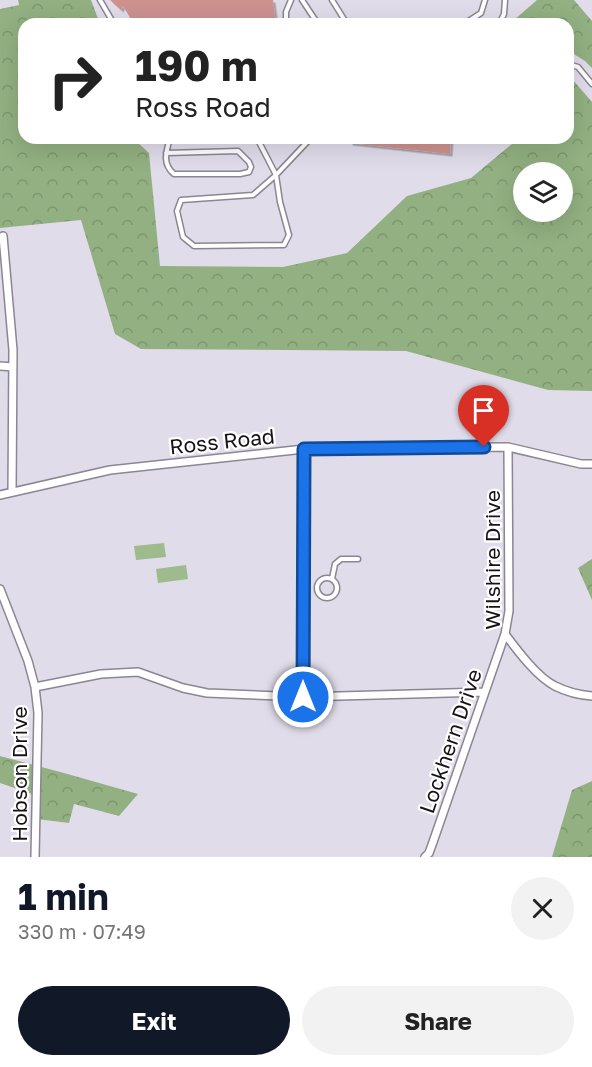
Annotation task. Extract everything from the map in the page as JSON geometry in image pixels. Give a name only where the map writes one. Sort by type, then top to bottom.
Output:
[{"type":"street","points":[[3,236],[13,350],[12,492]]},
{"type":"street","points":[[0,366],[13,367]]},
{"type":"street","name":"Ross Road","points":[[0,495],[110,470],[304,449],[508,447],[581,464],[592,464]]},
{"type":"street","name":"Wilshire Drive","points":[[508,447],[509,611],[505,634],[535,670],[553,686],[575,694],[592,696]]},
{"type":"street","points":[[303,697],[304,449]]},
{"type":"street","name":"Hobson Drive","points":[[0,589],[28,661],[35,687],[38,713],[35,857]]},
{"type":"street","name":"Lockhern Drive","points":[[425,857],[433,842],[505,634]]},
{"type":"street","points":[[35,687],[101,674],[138,672],[183,688],[207,693],[303,697],[485,692]]},
{"type":"lane","points":[[100,0],[110,18]]},
{"type":"lane","points":[[286,18],[291,0]]},
{"type":"lane","points":[[302,0],[314,18]]},
{"type":"lane","points":[[333,0],[344,18]]},
{"type":"lane","points":[[473,18],[481,13],[485,0]]},
{"type":"lane","points":[[502,18],[505,0]]},
{"type":"lane","points":[[574,66],[578,67],[592,84]]},
{"type":"lane","points":[[166,153],[238,152],[251,167],[249,171],[240,174],[174,174],[168,169],[165,159],[166,153],[168,144]]},
{"type":"lane","points":[[260,144],[276,175],[280,202],[289,235],[284,245],[194,246],[183,237],[177,211],[181,200],[253,195],[276,175],[305,144]]},
{"type":"lane","points":[[332,579],[335,564],[341,559],[358,559]]},
{"type":"lane","points":[[303,590],[316,590],[322,597],[328,599],[336,594],[338,587],[329,578],[318,583],[316,590]]},
{"type":"green space","points":[[18,0],[91,0],[98,18],[18,18],[18,144],[139,144],[149,153],[160,266],[283,267],[347,253],[407,196],[471,178],[512,144],[574,144],[574,81],[592,102],[592,391],[548,390],[406,351],[141,349],[115,334],[81,220],[0,228],[0,9],[19,5]]},
{"type":"green space","points":[[537,0],[574,0],[592,21],[592,68],[574,54],[574,18],[516,18]]},
{"type":"green space","points":[[164,543],[166,557],[136,560],[134,546]]},
{"type":"green space","points":[[592,559],[592,600],[578,568]]},
{"type":"green space","points":[[186,565],[188,579],[158,583],[156,569]]},
{"type":"green space","points":[[0,756],[138,794],[119,816],[74,804],[69,823],[37,819],[38,796],[0,783]]},
{"type":"green space","points":[[592,781],[592,857],[552,857],[572,790]]},
{"type":"building","points":[[110,0],[273,0],[275,18],[130,18],[123,6],[121,10]]},
{"type":"building","points":[[359,144],[451,144],[450,154]]},
{"type":"route","points":[[303,697],[304,449],[484,447]]}]
